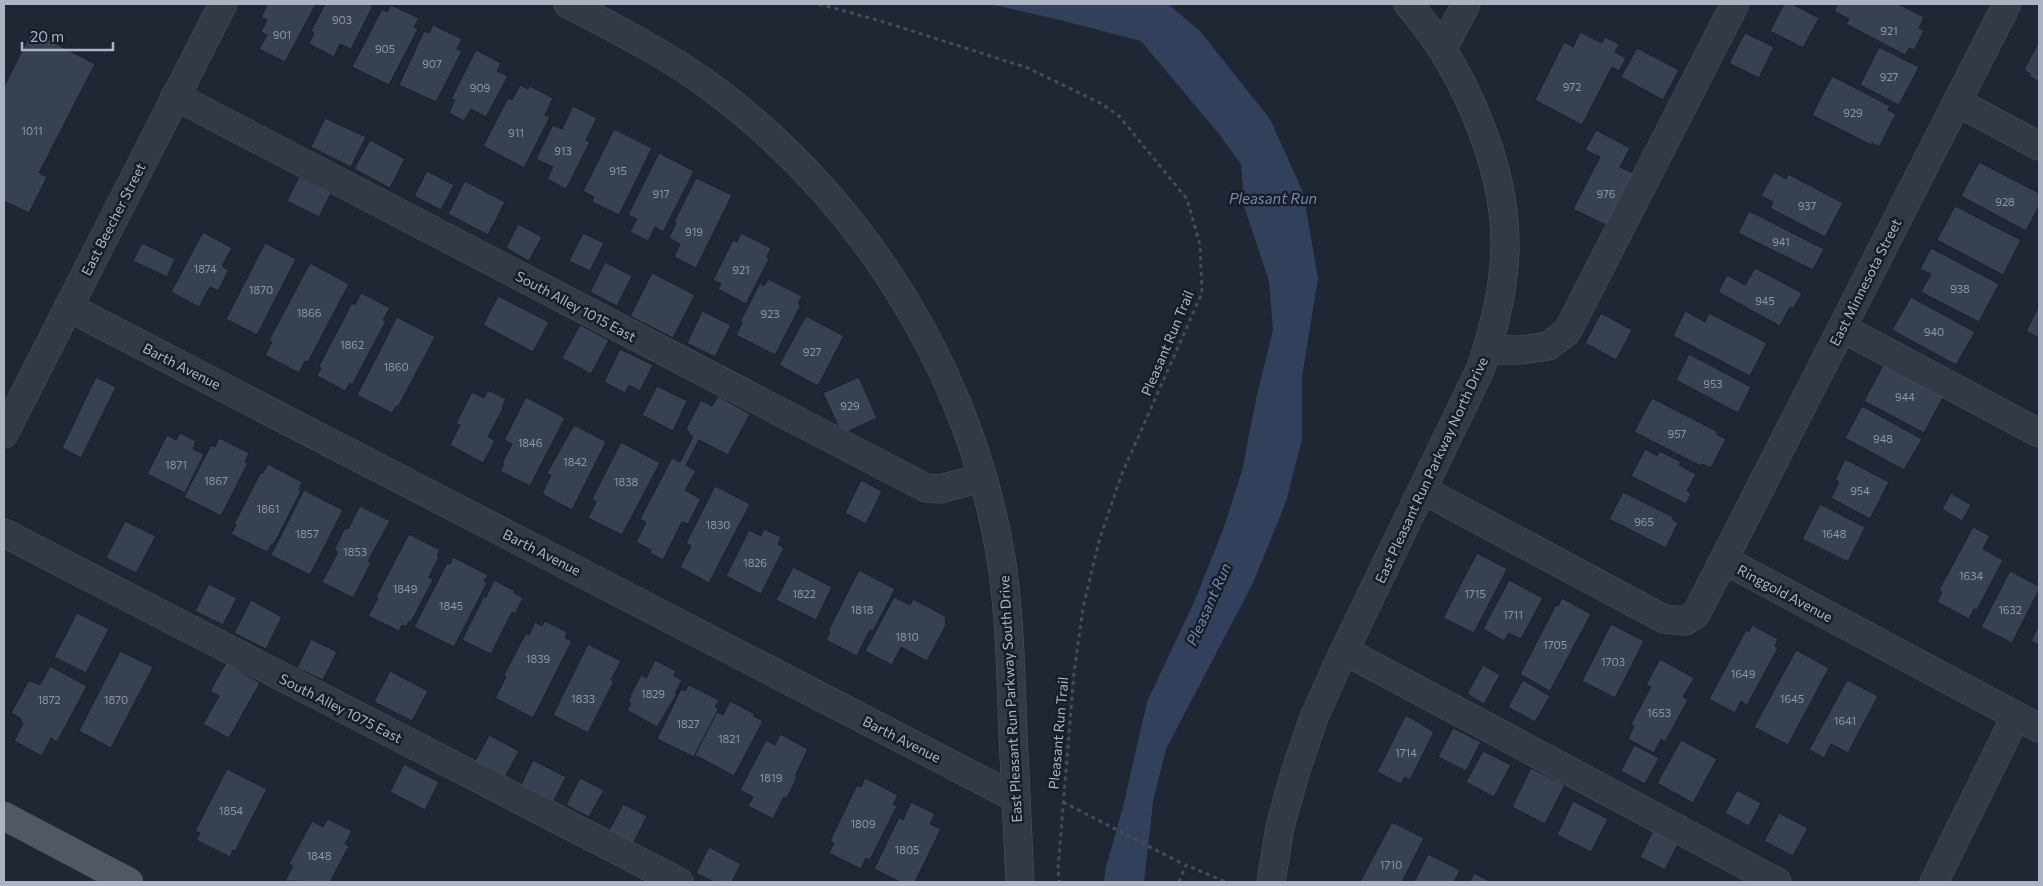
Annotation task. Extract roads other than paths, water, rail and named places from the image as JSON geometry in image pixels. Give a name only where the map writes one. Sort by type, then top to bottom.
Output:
[{"type":"main road","points":[[4,816],[129,882]]},
{"type":"street","name":"East Beecher Street","points":[[4,434],[222,4]]},
{"type":"street","name":"East Pleasant Run Parkway South Drive","points":[[568,4],[646,45],[712,88],[763,129],[824,191],[877,257],[915,316],[952,390],[962,415],[983,478],[996,536],[1006,591],[1020,882]]},
{"type":"street","name":"East Pleasant Run Parkway North Drive","points":[[1271,882],[1280,828],[1295,773],[1313,720],[1344,651],[1469,395],[1487,350],[1493,328],[1505,258],[1503,214],[1492,158],[1487,143],[1464,90],[1442,50],[1408,4]]},
{"type":"street","points":[[1442,50],[1466,4]]},
{"type":"street","points":[[1487,350],[1521,350],[1548,346],[1567,332],[1735,4]]},
{"type":"street","name":"East Minnesota Street","points":[[1724,560],[2007,4]]},
{"type":"street","name":"South Alley 1015 East","points":[[175,96],[926,488],[939,489],[983,478]]},
{"type":"street","points":[[1957,102],[2039,146]]},
{"type":"street","name":"Barth Avenue","points":[[68,307],[1016,798]]},
{"type":"street","points":[[1842,328],[2039,433]]},
{"type":"street","name":"Ringgold Avenue","points":[[1423,490],[1664,619],[1685,621],[1696,614],[1724,560],[2028,722]]},
{"type":"street","name":"South Alley 1075 East","points":[[4,533],[679,882]]},
{"type":"street","points":[[1344,651],[1777,882]]},
{"type":"street","points":[[1934,882],[2028,722]]},
{"type":"water","name":"Pleasant Run","points":[[990,4],[1168,4],[1200,31],[1270,119],[1303,192],[1318,278],[1302,377],[1302,439],[1286,502],[1253,583],[1166,749],[1153,802],[1144,882],[1104,882],[1106,867],[1123,807],[1147,702],[1195,600],[1223,530],[1242,471],[1256,399],[1273,330],[1269,281],[1244,206],[1241,164],[1219,134],[1141,41]]}]
